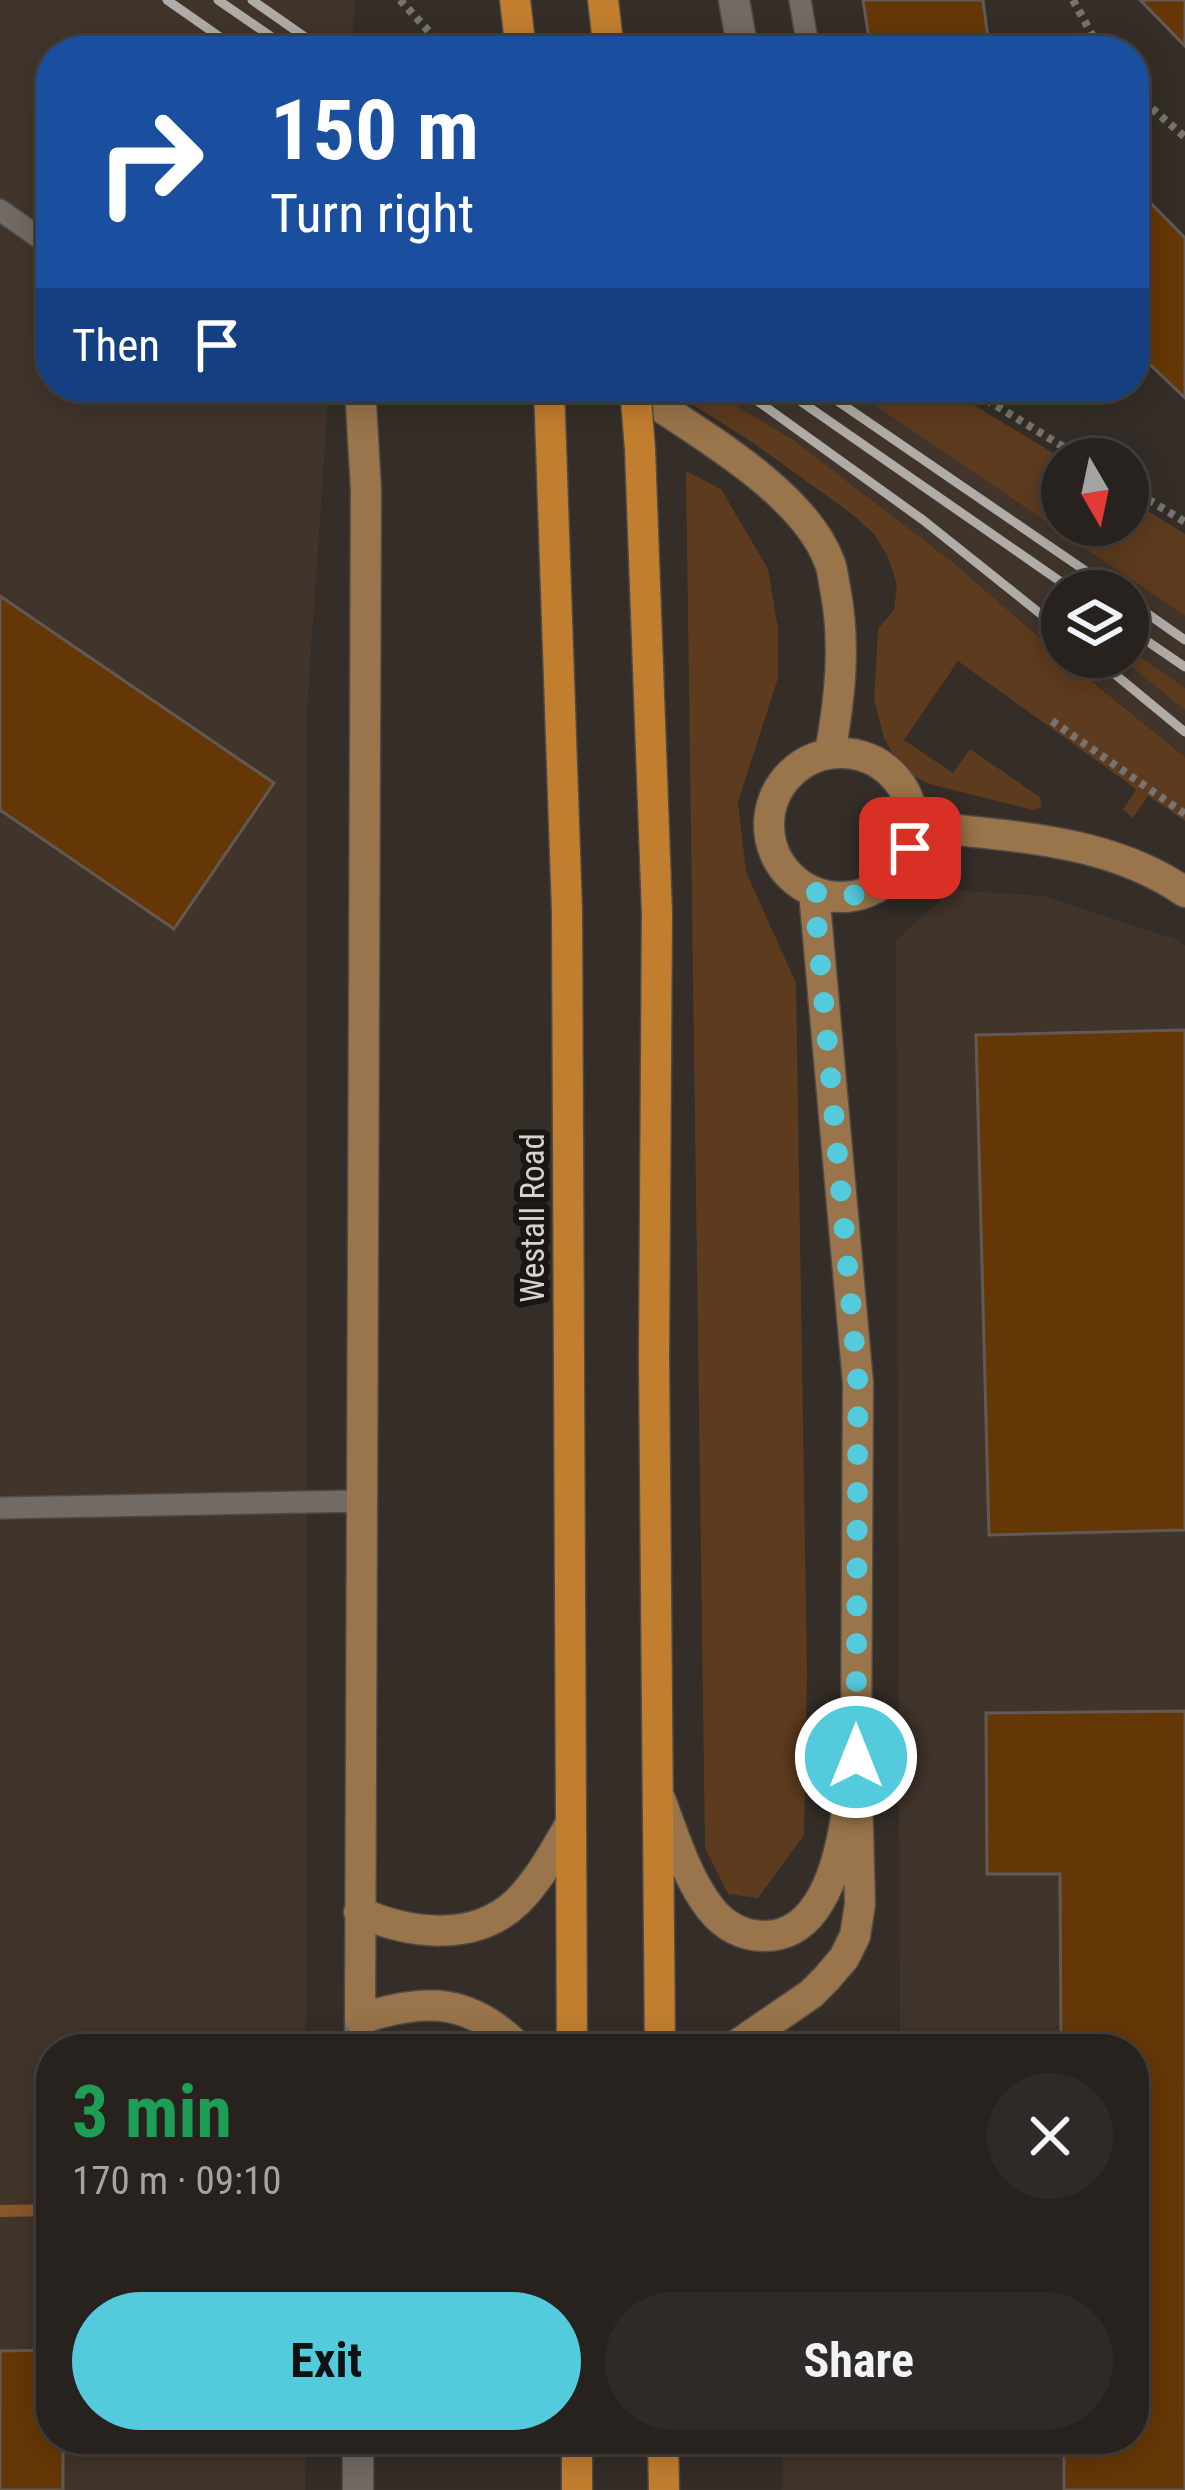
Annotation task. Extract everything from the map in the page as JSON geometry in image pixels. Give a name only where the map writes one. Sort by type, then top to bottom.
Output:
[{"type":"main road","points":[[514,0],[519,36]]},
{"type":"main road","points":[[603,0],[607,36]]},
{"type":"main road","points":[[361,402],[366,490],[360,2034],[412,2006],[442,2006],[477,2014],[505,2034]]},
{"type":"main road","name":"Westall Road","points":[[550,402],[567,911],[572,2034]]},
{"type":"main road","points":[[635,402],[657,914],[655,1380],[661,2034]]},
{"type":"main road","points":[[655,402],[740,461],[792,507],[830,561],[840,614],[840,696],[830,752]]},
{"type":"main road","points":[[830,752],[870,758],[889,769],[911,804],[910,848],[882,885],[861,895],[837,898],[814,892],[794,880],[770,841],[775,795],[788,775],[806,761],[830,752]]},
{"type":"main road","points":[[914,825],[1073,844],[1134,865],[1185,892]]},
{"type":"main road","points":[[753,2034],[811,1994],[844,1958],[856,1936],[860,1904],[858,1383],[814,892]]},
{"type":"main road","points":[[660,1799],[694,1882],[711,1909],[728,1926],[748,1936],[772,1936],[794,1930],[807,1919],[832,1873],[842,1843],[856,1757]]},
{"type":"main road","points":[[359,1912],[389,1925],[417,1929],[478,1926],[517,1902],[537,1880],[570,1825]]},
{"type":"main road","points":[[577,2454],[577,2490]]},
{"type":"main road","points":[[663,2454],[664,2490]]},
{"type":"street","points":[[734,0],[740,36]]},
{"type":"street","points":[[358,2454],[358,2490]]},
{"type":"lane","points":[[800,0],[806,36]]},
{"type":"lane","points":[[0,210],[36,235]]},
{"type":"lane","points":[[0,1508],[361,1501]]},
{"type":"path","points":[[400,0],[433,36]]},
{"type":"path","points":[[1073,0],[1091,36]]},
{"type":"path","points":[[1149,107],[1185,137]]},
{"type":"path","points":[[990,402],[1049,438]]},
{"type":"path","points":[[1149,500],[1185,522]]},
{"type":"path","points":[[1052,721],[1185,814]]},
{"type":"shaded area","points":[[0,0],[355,0],[352,36],[36,36],[36,402],[328,402],[307,710],[306,2034],[36,2034],[36,2454],[305,2454],[305,2490],[0,2490]]},
{"type":"shaded area","points":[[689,402],[730,402],[793,440],[955,564],[1041,639],[1041,678],[1088,678],[1185,757],[1185,821],[1148,796],[1133,818],[1123,810],[1136,789],[958,661],[904,740],[953,773],[970,749],[1040,797],[1042,807],[1033,810],[929,784],[902,770],[884,738],[874,699],[878,629],[894,610],[897,585],[874,534]]},
{"type":"shaded area","points":[[730,402],[870,402],[1041,518],[1041,546],[1082,546],[1117,570],[1041,570],[1041,638],[955,564],[793,440]]},
{"type":"shaded area","points":[[870,402],[969,402],[1041,446],[1041,518]]},
{"type":"shaded area","points":[[686,471],[721,489],[768,569],[778,629],[778,678],[738,802],[746,872],[796,983],[807,1673],[804,1835],[758,1898],[728,1894],[705,1848]]},
{"type":"shaded area","points":[[1149,512],[1185,534],[1185,616],[1149,592],[1149,570],[1117,570],[1082,546],[1149,546]]},
{"type":"shaded area","points":[[1149,592],[1185,616],[1185,688],[1149,663]]},
{"type":"shaded area","points":[[1149,663],[1185,688],[1185,710],[1145,678],[1149,678]]},
{"type":"shaded area","points":[[1089,678],[1145,678],[1185,710],[1185,757]]},
{"type":"shaded area","points":[[952,890],[1044,896],[1185,945],[1185,2490],[782,2490],[783,2454],[1149,2454],[1149,2034],[900,2034],[896,940]]},
{"type":"building","points":[[863,0],[983,0],[988,36],[869,36]]},
{"type":"building","points":[[1140,0],[1185,0],[1185,46]]},
{"type":"building","points":[[1149,201],[1185,238],[1185,398],[1149,363]]},
{"type":"building","points":[[0,596],[274,783],[174,929],[0,810]]},
{"type":"building","points":[[1185,1030],[1185,1530],[989,1535],[976,1035]]},
{"type":"building","points":[[1185,1711],[1185,2490],[1064,2490],[1064,2454],[1149,2454],[1149,2034],[1061,2034],[1060,1874],[987,1874],[986,1713]]},
{"type":"building","points":[[36,2350],[36,2454],[63,2454],[63,2490],[0,2490],[0,2351]]},
{"type":"waterway","points":[[0,2211],[36,2210]]},
{"type":"railway","points":[[167,0],[219,36]]},
{"type":"railway","points":[[218,0],[270,36]]},
{"type":"railway","points":[[252,0],[304,36]]},
{"type":"railway","points":[[759,402],[923,520],[1041,614]]},
{"type":"railway","points":[[802,402],[1044,570]]},
{"type":"railway","points":[[839,402],[1084,570]]},
{"type":"railway","points":[[1149,615],[1185,640]]},
{"type":"railway","points":[[1149,642],[1185,667]]},
{"type":"railway","points":[[1119,678],[1185,732]]},
{"type":"route","points":[[856,1757],[858,1383],[814,892],[837,898],[861,895],[882,885],[910,848]]}]
